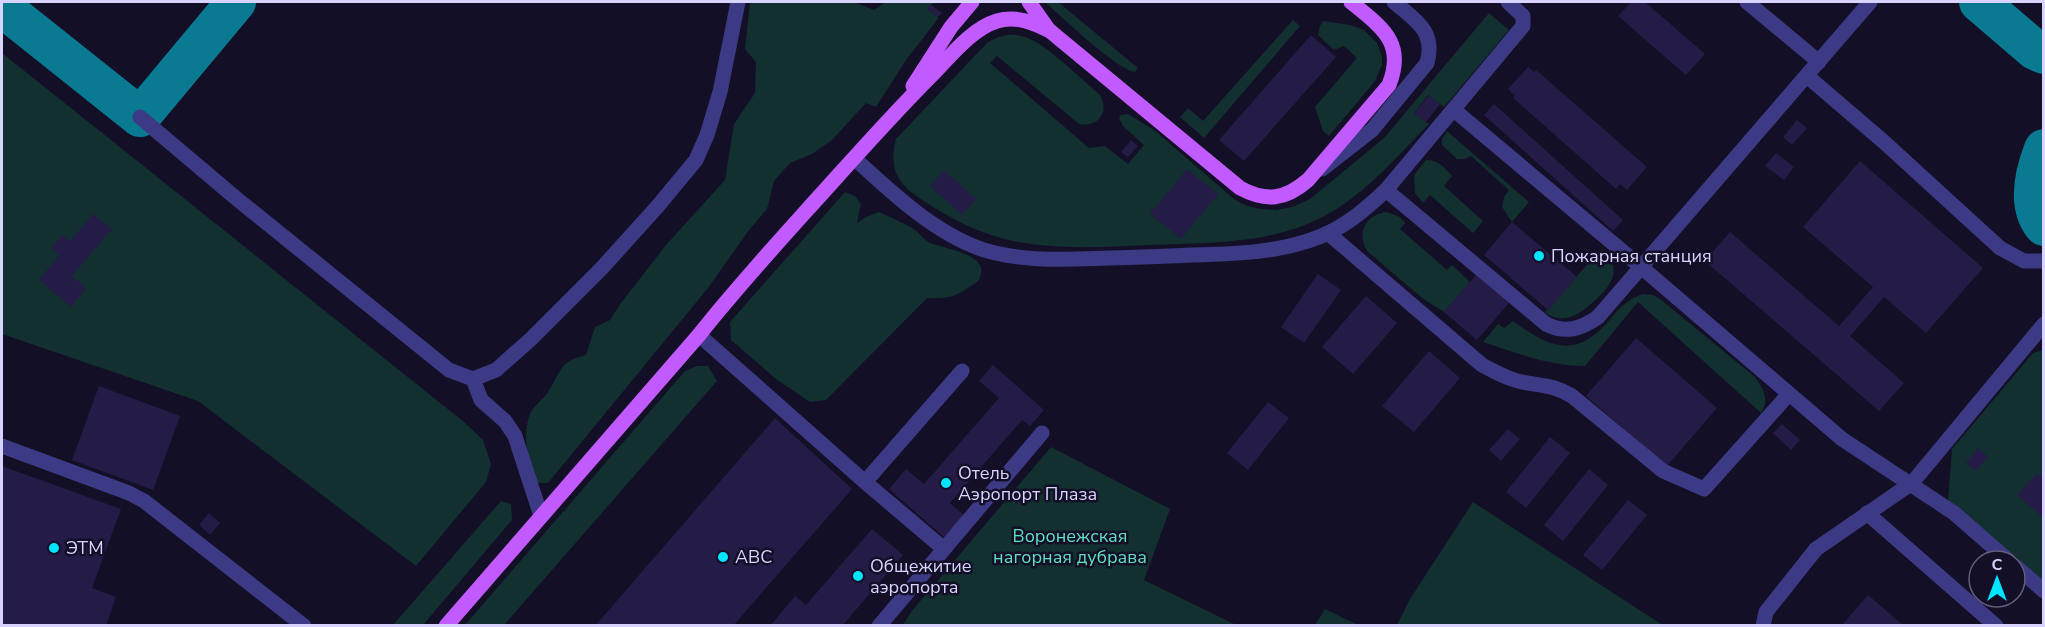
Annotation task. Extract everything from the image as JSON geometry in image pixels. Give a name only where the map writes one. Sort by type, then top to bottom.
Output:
[{"type":"main road","points":[[896,111],[951,27],[972,2]]},
{"type":"main road","points":[[1029,2],[1050,31]]},
{"type":"main road","points":[[446,626],[699,335],[725,302],[896,111],[967,40],[984,27],[998,21],[1012,19],[1033,22],[1050,31],[1240,188],[1251,194],[1274,197],[1286,195],[1298,189],[1308,180],[1389,85],[1395,67],[1393,45],[1387,34],[1351,2]]},
{"type":"street","points":[[140,117],[448,370],[473,379],[496,369],[531,339],[601,269],[664,200],[696,160],[707,135],[720,92],[738,2]]},
{"type":"street","points":[[1308,180],[1372,130],[1427,63],[1430,53],[1425,31],[1394,2]]},
{"type":"street","points":[[854,159],[902,202],[924,217],[968,244],[1002,254],[1060,260],[1238,253],[1279,249],[1328,233],[1352,219],[1386,189],[1523,27],[1523,16],[1508,2]]},
{"type":"street","points":[[1748,2],[1819,62]]},
{"type":"street","points":[[1386,189],[1546,324],[1555,329],[1572,330],[1598,316],[1870,2]]},
{"type":"street","points":[[1807,76],[2000,248],[2024,261],[2043,261]]},
{"type":"street","points":[[1454,110],[1842,439],[1912,483],[1954,513],[1995,549]]},
{"type":"street","points":[[1328,233],[1482,365],[1521,382],[1557,387],[1572,396],[1663,471],[1704,489],[1788,395]]},
{"type":"street","points":[[1763,626],[1766,612],[1816,549],[1912,483],[2043,324]]},
{"type":"street","points":[[699,335],[944,549]]},
{"type":"street","points":[[865,482],[962,372]]},
{"type":"street","points":[[473,379],[481,400],[505,422],[515,436],[541,516]]},
{"type":"street","points":[[879,626],[1042,433]]},
{"type":"street","points":[[2,446],[129,493],[144,501],[296,623]]},
{"type":"street","points":[[1867,513],[1996,626]]},
{"type":"street","points":[[2027,577],[2043,591]]},
{"type":"green space","points":[[750,2],[854,2],[874,10],[886,2],[935,2],[927,8],[938,19],[906,60],[876,107],[866,103],[832,140],[812,154],[790,163],[774,181],[767,209],[749,230],[708,288],[548,483],[536,483],[526,440],[527,423],[531,411],[546,395],[562,368],[570,360],[586,355],[595,327],[610,320],[666,245],[725,180],[734,124],[755,93],[756,62],[745,49]]},
{"type":"green space","points":[[1045,2],[1058,2],[1138,68],[1135,72],[1115,62]]},
{"type":"green space","points":[[1489,13],[1509,30],[1444,107],[1428,95],[1414,113],[1429,124],[1399,156],[1368,186],[1333,211],[1314,221],[1276,234],[1222,242],[1185,244],[1081,247],[1030,244],[991,235],[950,217],[920,199],[905,186],[895,171],[896,139],[987,43],[999,37],[1019,35],[1047,49],[1100,95],[1104,107],[1097,121],[1086,125],[1079,124],[997,56],[990,63],[1089,148],[1105,146],[1128,164],[1144,145],[1123,126],[1119,118],[1121,115],[1128,114],[1154,130],[1234,199],[1247,206],[1261,209],[1276,210],[1292,207],[1310,199],[1384,138]]},
{"type":"green space","points":[[1293,20],[1300,26],[1204,138],[1180,117],[1188,108],[1203,121]]},
{"type":"green space","points":[[1323,21],[1350,25],[1364,30],[1377,43],[1382,57],[1382,65],[1375,81],[1329,136],[1323,131],[1315,107],[1357,58],[1344,46],[1334,50],[1318,35]]},
{"type":"green space","points":[[2,53],[464,422],[483,440],[491,464],[486,482],[416,566],[198,401],[2,334]]},
{"type":"green space","points":[[1447,131],[1529,202],[1512,222],[1502,207],[1504,197],[1509,190],[1471,156],[1457,159],[1442,145],[1442,139]]},
{"type":"green space","points":[[1426,160],[1438,163],[1452,176],[1444,186],[1483,221],[1473,233],[1430,195],[1423,203],[1415,193],[1414,175]]},
{"type":"green space","points":[[845,192],[855,196],[861,204],[857,223],[879,212],[912,228],[930,243],[962,253],[977,261],[981,267],[981,274],[977,282],[957,294],[941,298],[927,298],[826,400],[810,402],[776,379],[731,340],[730,322]]},
{"type":"green space","points":[[1387,212],[1400,217],[1405,223],[1400,229],[1447,270],[1452,265],[1470,282],[1444,312],[1422,298],[1367,251],[1363,238],[1365,226],[1373,216]]},
{"type":"green space","points":[[1603,249],[1610,257],[1614,272],[1604,292],[1575,315],[1557,318],[1545,312],[1594,257]]},
{"type":"green space","points":[[1643,294],[1653,295],[1660,299],[1755,377],[1763,390],[1765,399],[1761,413],[1638,302],[1585,366],[1546,361],[1483,342],[1498,324],[1504,328],[1513,321],[1549,342],[1572,345],[1583,342],[1595,335],[1627,302]]},
{"type":"green space","points":[[2043,350],[2043,583],[2027,569],[2027,549],[2004,549],[1948,501],[1952,449],[2033,353]]},
{"type":"green space","points":[[697,366],[708,366],[717,381],[504,625],[465,625],[685,371]]},
{"type":"green space","name":"Воронежская нагорная дубрава","points":[[1051,447],[1170,509],[1144,580],[1236,625],[903,625],[911,612]]},
{"type":"green space","points":[[501,501],[511,504],[512,520],[423,625],[393,625]]},
{"type":"green space","points":[[1473,502],[1663,625],[1397,625],[1410,599]]},
{"type":"green space","points":[[1325,609],[1358,625],[1315,625]]},
{"type":"building","points":[[1631,2],[1645,2],[1705,54],[1686,75],[1618,16]]},
{"type":"building","points":[[930,4],[942,13],[938,17],[927,9]]},
{"type":"building","points":[[1311,35],[1336,57],[1244,161],[1219,140]]},
{"type":"building","points":[[1528,67],[1534,72],[1536,70],[1647,167],[1627,190],[1620,184],[1616,189],[1513,98],[1515,96],[1508,89]]},
{"type":"building","points":[[1429,95],[1440,104],[1426,122],[1414,113]]},
{"type":"building","points":[[1494,104],[1623,220],[1613,231],[1484,115]]},
{"type":"building","points":[[1797,120],[1807,128],[1792,145],[1783,137]]},
{"type":"building","points":[[1131,140],[1138,146],[1128,157],[1121,152]]},
{"type":"building","points":[[1776,153],[1794,167],[1784,180],[1765,166]]},
{"type":"building","points":[[1860,161],[1983,268],[1926,333],[1884,297],[1850,336],[1904,383],[1879,411],[1705,261],[1730,232],[1839,326],[1873,287],[1803,227]]},
{"type":"building","points":[[1187,169],[1218,194],[1181,239],[1150,214]]},
{"type":"building","points":[[944,170],[976,199],[962,215],[930,186]]},
{"type":"building","points":[[93,214],[112,229],[72,276],[86,288],[71,307],[39,280],[59,255],[51,248],[62,235],[70,241]]},
{"type":"building","points":[[1512,222],[1577,277],[1548,310],[1484,255]]},
{"type":"building","points":[[1318,274],[1341,290],[1304,343],[1281,327]]},
{"type":"building","points":[[1476,275],[1509,303],[1477,340],[1444,312]]},
{"type":"building","points":[[1366,296],[1397,323],[1353,374],[1322,347]]},
{"type":"building","points":[[1636,338],[1717,408],[1667,466],[1586,396]]},
{"type":"building","points":[[1429,351],[1460,378],[1414,432],[1382,406]]},
{"type":"building","points":[[993,365],[1044,410],[1030,426],[1022,420],[950,503],[966,517],[946,539],[889,489],[906,469],[924,484],[999,398],[979,381]]},
{"type":"building","points":[[99,386],[180,416],[153,490],[72,460]]},
{"type":"building","points":[[1268,402],[1289,418],[1248,470],[1227,453]]},
{"type":"building","name":"ABC","points":[[775,418],[852,489],[733,626],[595,626]]},
{"type":"building","points":[[1782,424],[1800,440],[1791,450],[1773,433]]},
{"type":"building","points":[[1508,429],[1520,439],[1501,461],[1489,450]]},
{"type":"building","points":[[1550,437],[1570,453],[1526,508],[1506,492]]},
{"type":"building","points":[[1978,448],[1988,457],[1976,471],[1966,463]]},
{"type":"building","name":"ЭТМ","points":[[2,466],[121,509],[92,588],[116,597],[106,626],[2,626]]},
{"type":"building","points":[[1589,469],[1608,485],[1563,541],[1544,525]]},
{"type":"building","points":[[2037,473],[2044,479],[2044,518],[2017,495]]},
{"type":"building","points":[[1628,500],[1647,515],[1602,570],[1583,555]]},
{"type":"building","points":[[209,513],[220,523],[210,535],[199,525]]},
{"type":"building","name":"Общежитие аэропорта","points":[[872,529],[903,555],[842,626],[770,626],[795,596],[806,605]]},
{"type":"building","points":[[1868,595],[1904,626],[1841,626]]},
{"type":"taxiway","points":[[2,7],[140,117],[236,2]]},
{"type":"taxiway","points":[[1979,2],[2035,50],[2044,54]]},
{"type":"taxiway","points":[[2044,149],[2034,188],[2036,208],[2044,226]]},
{"type":"place","name":"Пожарная станция","points":[[1539,256]]},
{"type":"place","name":"Отель Аэропорт Плаза","points":[[946,483]]},
{"type":"place","name":"ЭТМ","points":[[54,548]]},
{"type":"place","name":"ABC","points":[[723,557]]},
{"type":"place","name":"Общежитие аэропорта","points":[[858,576]]}]
